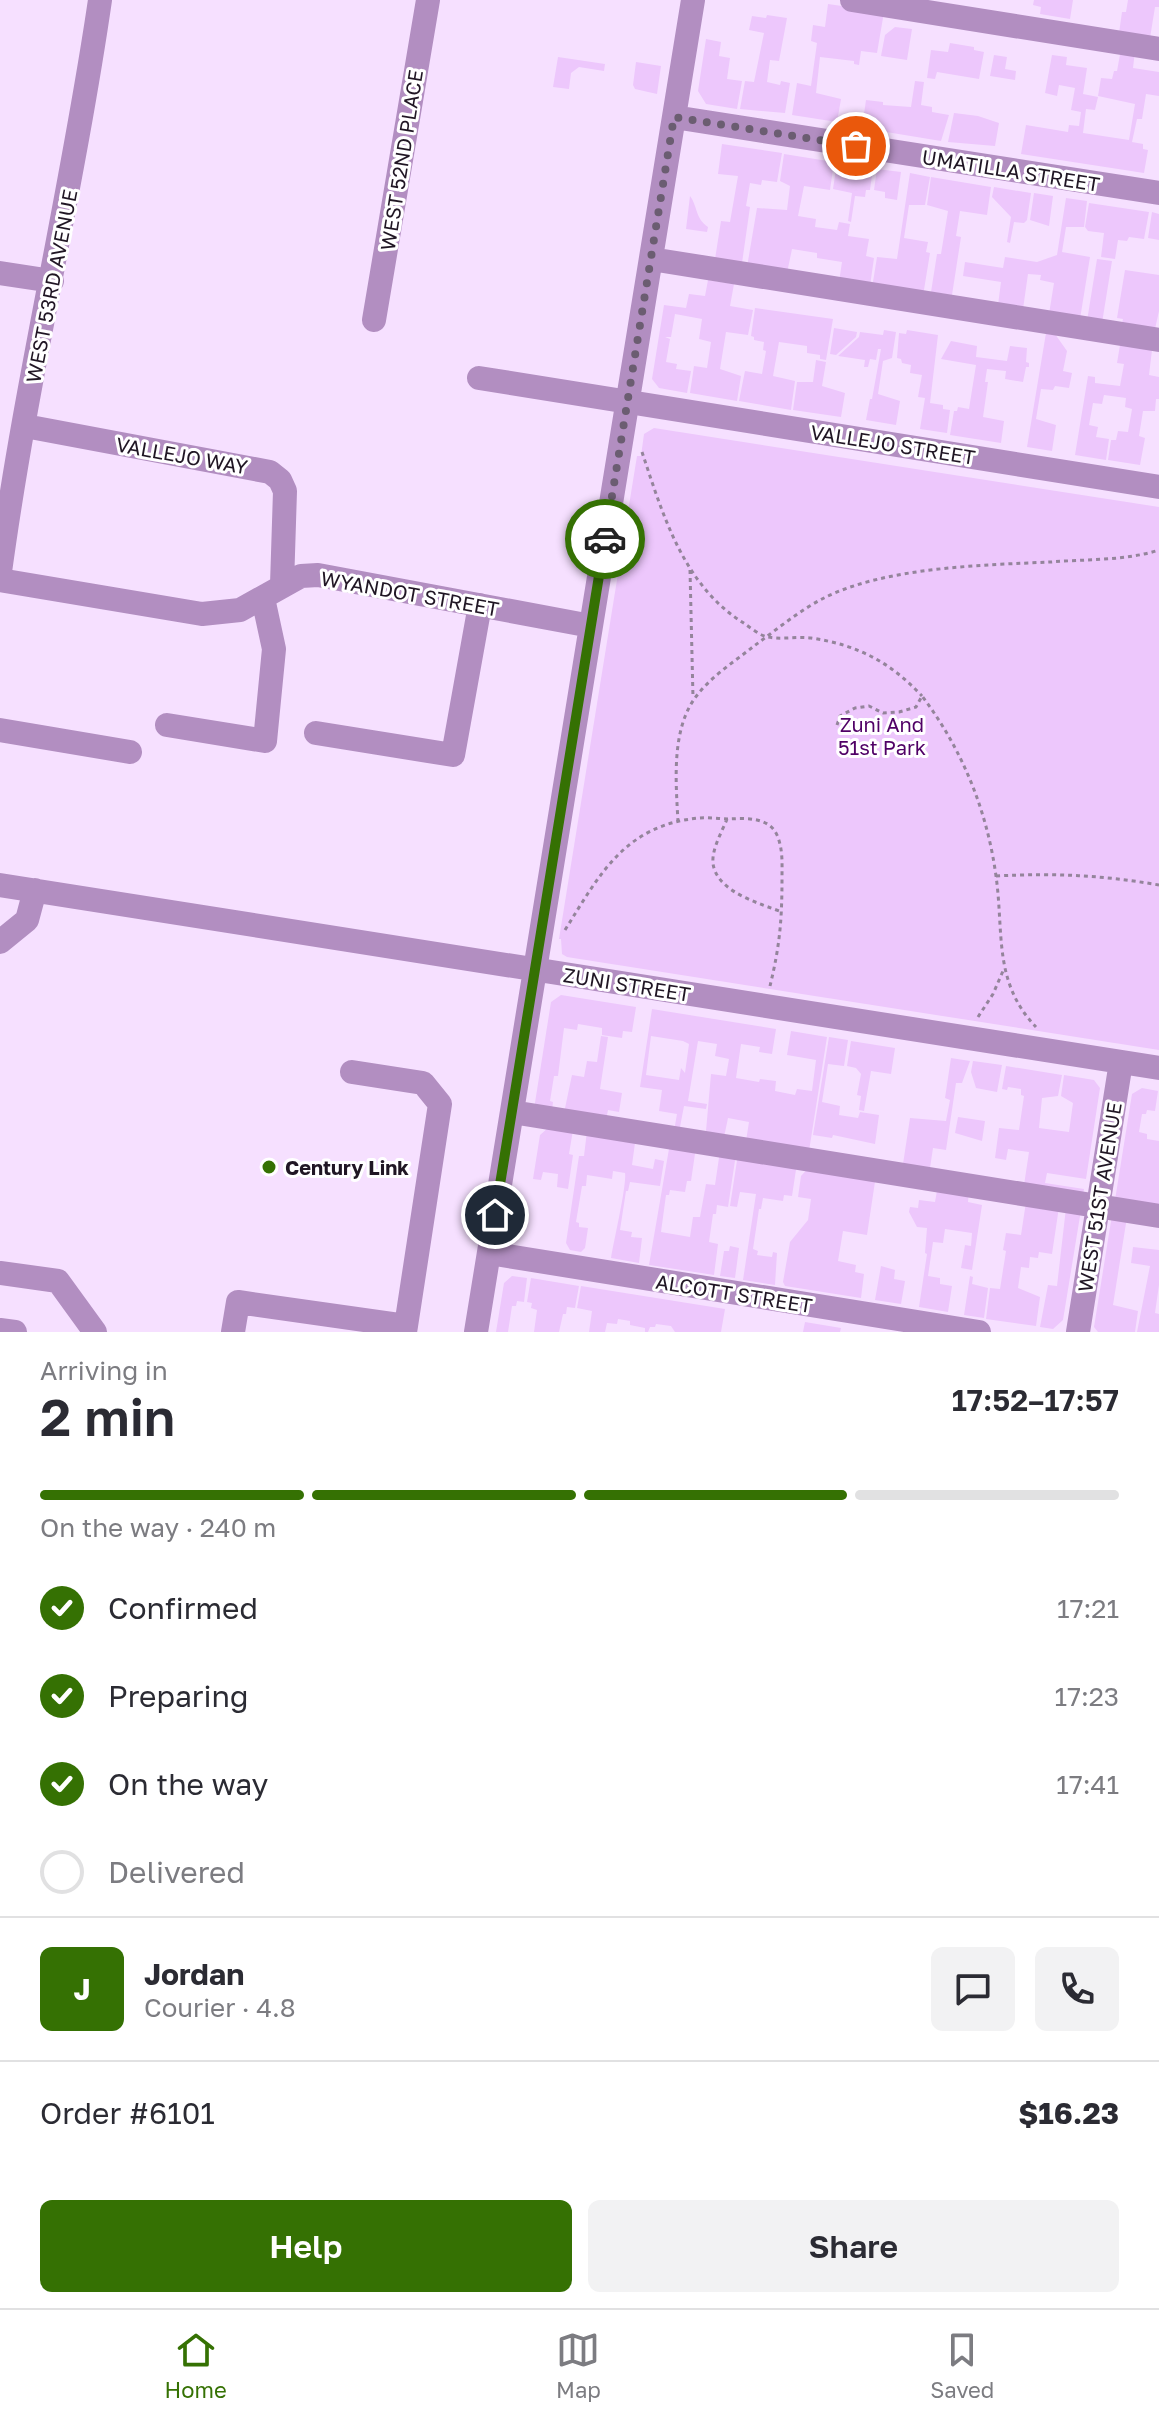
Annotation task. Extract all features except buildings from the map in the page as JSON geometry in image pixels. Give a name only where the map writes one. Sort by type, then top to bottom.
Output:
[{"type":"street","name":"WEST 53RD AVENUE","points":[[0,572],[11,494],[52,281],[100,0]]},
{"type":"street","name":"WEST 52ND PLACE","points":[[374,320],[428,0]]},
{"type":"street","points":[[476,1332],[693,0]]},
{"type":"street","points":[[852,0],[1159,49]]},
{"type":"street","name":"UMATILLA STREET","points":[[674,117],[1159,193]]},
{"type":"street","points":[[651,259],[1159,340]]},
{"type":"street","points":[[0,273],[52,281]]},
{"type":"street","name":"VALLEJO STREET","points":[[479,378],[1159,487]]},
{"type":"street","name":"VALLEJO WAY","points":[[25,426],[270,472],[280,480],[285,491],[272,591],[274,649],[265,741],[167,725]]},
{"type":"street","name":"WYANDOT STREET","points":[[0,580],[202,614],[230,613],[301,576],[318,575],[591,626]]},
{"type":"street","points":[[316,733],[453,755],[480,605]]},
{"type":"street","points":[[0,730],[130,752]]},
{"type":"street","name":"ZUNI STREET","points":[[0,885],[1159,1068]]},
{"type":"street","points":[[0,942],[27,920],[35,890]]},
{"type":"street","name":"WEST 51ST AVENUE","points":[[1078,1332],[1121,1062]]},
{"type":"street","points":[[233,1332],[238,1302],[406,1329],[440,1104],[423,1083],[352,1072]]},
{"type":"street","points":[[512,1112],[1159,1216]]},
{"type":"street","name":"ALCOTT STREET","points":[[489,1253],[979,1332]]},
{"type":"street","points":[[0,1273],[58,1281],[95,1332]]},
{"type":"street","points":[[0,1330],[15,1332]]},
{"type":"path","points":[[639,443],[666,523],[690,570],[733,616],[766,637],[809,637],[858,649],[899,672],[944,725],[968,774],[983,816],[996,876],[1003,971],[1017,1003],[1043,1035]]},
{"type":"path","points":[[678,822],[675,772],[682,728],[693,700],[710,681],[766,637],[824,598],[907,574],[974,566],[1117,558],[1159,550]]},
{"type":"path","points":[[690,570],[693,700]]},
{"type":"path","points":[[837,725],[840,716],[855,708],[869,706],[883,713],[899,712],[916,707],[922,696]]},
{"type":"path","points":[[559,940],[604,868],[625,847],[663,825],[699,818],[744,818],[766,822],[776,833],[782,851],[781,941],[769,991]]},
{"type":"path","points":[[727,819],[715,850],[713,866],[721,882],[751,901],[782,912]]},
{"type":"path","points":[[996,876],[1056,873],[1100,875],[1159,885]]},
{"type":"path","points":[[973,1023],[993,994],[1003,971]]},
{"type":"green space","points":[[1034,0],[1073,0],[1070,19],[1040,14],[1041,7],[1033,5]]},
{"type":"green space","points":[[1128,0],[1159,0],[1150,38],[1119,33],[1122,12],[1126,12]]},
{"type":"green space","points":[[828,4],[884,12],[877,53],[861,51],[859,65],[854,61],[820,57],[816,93],[841,99],[837,122],[792,115],[797,83],[811,86],[817,43],[811,41],[813,25],[825,27]]},
{"type":"green space","points":[[767,15],[787,18],[779,61],[770,60],[767,82],[780,85],[781,81],[790,83],[785,113],[740,109],[745,81],[754,82],[764,33],[749,30],[752,16],[766,18]]},
{"type":"green space","points":[[895,27],[912,29],[907,60],[881,56],[885,35]]},
{"type":"green space","points":[[706,39],[721,42],[719,56],[730,58],[727,79],[742,81],[737,109],[706,104],[698,91]]},
{"type":"green space","points":[[950,43],[984,52],[979,79],[937,72],[935,79],[927,78],[931,50],[948,52]]},
{"type":"green space","points":[[1121,49],[1135,51],[1133,68],[1159,72],[1159,96],[1146,94],[1142,119],[1137,119],[1132,142],[1143,144],[1143,149],[1148,150],[1144,173],[1021,154],[1026,125],[1068,132],[1069,125],[1079,126],[1081,112],[1071,110],[1075,88],[1059,85],[1057,96],[1045,93],[1052,55],[1067,57],[1066,65],[1087,68],[1083,94],[1098,97],[1095,110],[1086,109],[1083,133],[1129,140],[1135,104],[1098,96],[1101,78],[1112,79],[1114,71],[1117,71]]},
{"type":"green space","points":[[994,55],[1007,57],[1005,69],[1016,71],[1015,80],[990,76]]},
{"type":"green space","points":[[558,57],[605,64],[604,71],[579,67],[571,73],[569,89],[553,87]]},
{"type":"green space","points":[[636,62],[661,66],[657,94],[635,89]]},
{"type":"green space","points":[[915,81],[924,82],[921,105],[932,107],[932,112],[949,115],[941,141],[862,128],[866,100],[911,107]]},
{"type":"green space","points":[[954,113],[999,123],[995,146],[948,142]]},
{"type":"green space","points":[[722,144],[782,153],[777,182],[762,180],[761,185],[750,183],[742,263],[715,259],[721,221],[730,222],[738,176],[718,174]]},
{"type":"green space","points":[[784,154],[834,162],[830,190],[804,186],[798,216],[816,219],[815,227],[837,230],[839,222],[850,224],[848,236],[869,239],[866,256],[874,258],[870,286],[839,282],[842,262],[817,258],[817,253],[792,249],[787,273],[747,267],[757,208],[787,210],[790,186],[780,181]]},
{"type":"green space","points":[[837,162],[873,168],[870,190],[866,190],[865,197],[855,196],[851,222],[848,221],[852,193],[833,189]]},
{"type":"green space","points":[[877,169],[901,172],[897,200],[885,198],[885,192],[874,190]]},
{"type":"green space","points":[[910,173],[930,177],[925,205],[909,205],[904,238],[928,242],[926,252],[930,253],[923,296],[872,288],[877,257],[897,259]]},
{"type":"green space","points":[[931,177],[991,187],[987,215],[960,211],[956,236],[961,237],[952,295],[931,292],[948,211],[927,205]]},
{"type":"green space","points":[[994,187],[1031,193],[1027,220],[1024,223],[1014,222],[1010,243],[1007,242],[1011,217],[992,197]]},
{"type":"green space","points":[[1034,193],[1053,196],[1049,226],[1030,220]]},
{"type":"green space","points":[[690,196],[701,220],[708,227],[707,232],[686,229]]},
{"type":"green space","points":[[1066,198],[1087,201],[1084,227],[1066,227],[1062,252],[1090,257],[1080,319],[1049,314],[1054,283],[1040,280],[1041,275],[1028,274],[1023,309],[998,305],[1001,282],[963,276],[965,262],[1003,268],[1005,257],[1037,262],[1057,255]]},
{"type":"green space","points":[[1089,203],[1149,212],[1144,239],[1129,237],[1127,241],[1118,240],[1115,259],[1101,257],[1104,233],[1088,231],[1085,227]]},
{"type":"green space","points":[[1152,212],[1159,214],[1159,240],[1148,238]]},
{"type":"green space","points":[[1097,259],[1112,261],[1102,323],[1087,321]]},
{"type":"green space","points":[[1125,270],[1159,275],[1159,311],[1155,329],[1122,323],[1123,319],[1117,318]]},
{"type":"green space","points":[[708,280],[734,284],[730,306],[753,310],[748,335],[726,332],[720,369],[741,376],[737,401],[690,393],[694,366],[707,368],[711,342],[699,339],[702,319],[675,314],[671,337],[665,337],[670,339],[666,362],[677,364],[676,369],[691,371],[687,393],[659,388],[652,379],[664,305],[686,308],[689,294],[705,296]]},
{"type":"green space","points":[[755,308],[833,319],[826,360],[820,359],[820,355],[807,353],[807,346],[779,342],[773,376],[795,381],[791,410],[739,401],[745,371],[762,374],[766,351],[763,350],[764,342],[751,336]]},
{"type":"green space","points":[[834,328],[857,332],[856,337],[836,355],[830,354]]},
{"type":"green space","points":[[884,330],[896,332],[892,358],[883,361],[878,394],[900,401],[896,425],[866,420],[881,349],[878,349],[876,360],[870,359],[868,367],[864,367],[865,360],[838,356],[859,337],[860,332],[883,335]]},
{"type":"green space","points":[[907,330],[938,335],[930,403],[943,405],[943,409],[950,410],[947,433],[920,429],[925,398],[918,397],[922,375],[910,373],[911,365],[897,358],[899,333],[906,334]]},
{"type":"green space","points":[[1046,333],[1055,334],[1067,351],[1063,371],[1072,373],[1069,388],[1055,386],[1053,390],[1041,389],[1036,419],[1056,425],[1052,451],[1027,447]]},
{"type":"green space","points":[[951,341],[977,346],[976,357],[1007,361],[1010,346],[1027,348],[1026,362],[1029,367],[1026,367],[1023,382],[1005,379],[1006,371],[987,369],[983,417],[1004,421],[1001,443],[950,435],[954,411],[958,407],[969,409],[976,365],[941,359]]},
{"type":"green space","points":[[1120,345],[1152,350],[1149,375],[1159,377],[1159,399],[1156,399],[1155,411],[1143,411],[1139,436],[1145,438],[1140,465],[1108,460],[1111,440],[1116,440],[1118,431],[1128,432],[1132,409],[1125,407],[1126,398],[1104,395],[1102,404],[1093,403],[1089,425],[1098,427],[1096,437],[1109,439],[1106,460],[1075,455],[1088,376],[1095,377],[1095,383],[1120,386],[1124,364],[1117,363]]},
{"type":"green space","points":[[816,360],[826,362],[822,386],[845,393],[841,417],[793,410],[797,382],[813,382]]},
{"type":"green space","name":"Zuni And 51st Park","points":[[654,428],[1159,507],[1159,1050],[562,954],[559,939],[637,456],[641,456],[644,434]]},
{"type":"green space","points":[[561,995],[636,1007],[632,1032],[623,1031],[622,1038],[602,1035],[602,1028],[578,1024],[577,1030],[564,1028],[558,1076],[554,1076],[550,1101],[553,1102],[552,1111],[534,1109],[551,1002]]},
{"type":"green space","points":[[652,1009],[776,1029],[772,1054],[759,1052],[760,1047],[741,1044],[736,1078],[776,1081],[775,1091],[795,1095],[797,1089],[812,1091],[816,1060],[787,1055],[791,1031],[827,1037],[809,1151],[746,1141],[749,1122],[728,1118],[724,1137],[706,1131],[711,1074],[726,1076],[729,1059],[715,1056],[717,1044],[698,1041],[688,1101],[707,1104],[706,1109],[684,1106],[680,1127],[674,1131],[677,1114],[659,1111],[662,1090],[640,1087]],"holes":[[[651,1036],[689,1044],[685,1073],[681,1068],[679,1080],[646,1075]]]},
{"type":"green space","points":[[601,1036],[608,1037],[600,1089],[622,1093],[619,1112],[608,1110],[606,1120],[564,1113],[572,1075],[584,1077],[587,1061],[597,1062]]},
{"type":"green space","points":[[829,1037],[848,1040],[844,1066],[828,1064],[822,1102],[840,1106],[839,1115],[858,1118],[860,1112],[879,1115],[875,1144],[833,1135],[832,1138],[813,1135]]},
{"type":"green space","points":[[851,1041],[895,1048],[891,1074],[871,1071],[864,1111],[859,1110],[861,1096],[857,1095],[861,1074],[856,1068],[847,1066]]},
{"type":"green space","points":[[951,1058],[970,1061],[962,1083],[956,1083],[946,1150],[933,1148],[930,1168],[903,1164],[910,1118],[946,1121],[950,1100],[945,1098]]},
{"type":"green space","points":[[973,1061],[1002,1065],[997,1092],[976,1088],[971,1072]]},
{"type":"green space","points":[[1006,1066],[1062,1075],[1058,1096],[1042,1098],[1039,1128],[1069,1132],[1073,1103],[1061,1096],[1064,1075],[1094,1080],[1100,1088],[1086,1179],[1047,1173],[1045,1183],[1084,1189],[1083,1195],[1024,1185],[1029,1152],[1008,1149],[1006,1160],[995,1158],[999,1128],[1019,1130],[1024,1096],[1021,1089],[1002,1089]]},
{"type":"green space","points":[[1142,1088],[1158,1091],[1155,1111],[1147,1110],[1146,1114],[1142,1114],[1139,1132],[1147,1134],[1147,1139],[1159,1141],[1159,1207],[1115,1200],[1132,1094]]},
{"type":"green space","points":[[958,1117],[985,1121],[982,1141],[955,1133]]},
{"type":"green space","points":[[548,1128],[573,1130],[568,1189],[557,1187],[558,1174],[543,1172],[541,1180],[533,1179],[540,1135]]},
{"type":"green space","points":[[587,1131],[635,1143],[632,1165],[653,1169],[655,1159],[664,1161],[660,1186],[630,1182],[626,1191],[620,1230],[632,1232],[631,1237],[642,1238],[639,1263],[611,1258],[625,1173],[613,1171],[612,1179],[587,1175],[576,1222],[579,1227],[588,1228],[585,1248],[581,1252],[570,1250],[566,1243],[579,1156],[584,1156]]},
{"type":"green space","points":[[670,1143],[696,1147],[691,1181],[687,1181],[685,1192],[670,1190],[666,1195],[661,1232],[690,1237],[693,1217],[700,1217],[706,1184],[715,1185],[720,1151],[736,1154],[728,1207],[717,1205],[716,1214],[713,1214],[709,1242],[718,1244],[714,1275],[649,1265]]},
{"type":"green space","points":[[738,1154],[797,1163],[792,1196],[784,1195],[783,1201],[763,1198],[759,1209],[753,1249],[758,1251],[757,1255],[772,1257],[773,1252],[777,1253],[775,1285],[743,1280],[756,1194],[740,1192],[737,1207],[730,1206]]},
{"type":"green space","points":[[811,1165],[876,1175],[867,1235],[843,1231],[838,1261],[856,1265],[855,1272],[864,1274],[861,1298],[785,1286],[783,1282],[790,1242],[808,1220],[811,1199],[798,1197],[801,1176]]},
{"type":"green space","points":[[938,1185],[969,1190],[968,1202],[982,1205],[972,1270],[961,1268],[965,1245],[971,1246],[972,1233],[945,1229],[943,1243],[933,1242],[928,1276],[940,1278],[940,1284],[952,1286],[948,1312],[919,1307],[927,1254],[927,1228],[917,1227],[909,1212],[910,1207],[918,1208],[919,1200],[935,1202]]},
{"type":"green space","points":[[1026,1202],[1059,1207],[1052,1254],[1039,1252],[1038,1258],[1030,1257],[1029,1268],[1021,1267],[1018,1288],[1040,1297],[1036,1326],[986,1319],[990,1288],[1000,1289],[1006,1233],[1021,1235]]},
{"type":"green space","points":[[1066,1208],[1081,1210],[1063,1320],[1053,1329],[1040,1327],[1048,1285],[1057,1286]]},
{"type":"green space","points":[[1112,1215],[1127,1217],[1113,1305],[1138,1311],[1135,1332],[1098,1332],[1094,1327]]},
{"type":"green space","points":[[730,1246],[739,1248],[735,1278],[720,1276],[724,1251],[729,1251]]},
{"type":"green space","points":[[1133,1247],[1159,1250],[1155,1313],[1159,1314],[1159,1332],[1137,1332],[1150,1266],[1131,1263]]},
{"type":"green space","points":[[881,1266],[895,1270],[894,1279],[905,1281],[901,1304],[875,1300]]},
{"type":"green space","points":[[512,1276],[527,1278],[524,1302],[517,1301],[516,1306],[512,1306],[508,1332],[496,1332],[504,1283]]},
{"type":"green space","points":[[970,1276],[973,1277],[972,1284],[988,1288],[984,1318],[964,1315]]},
{"type":"green space","points":[[531,1278],[579,1286],[575,1308],[567,1307],[559,1332],[534,1332],[537,1310],[527,1302]]},
{"type":"green space","points":[[581,1286],[725,1309],[721,1332],[675,1332],[671,1326],[656,1324],[645,1332],[645,1328],[618,1319],[617,1324],[607,1323],[605,1332],[589,1332],[592,1311],[577,1308]]},
{"type":"green space","points":[[805,1322],[841,1328],[840,1332],[803,1332]]},
{"type":"way so far","points":[[605,539],[674,117],[856,146]]},
{"type":"place","name":"Century Link","points":[[269,1167]]},
{"type":"route","points":[[495,1215],[605,539]]}]
